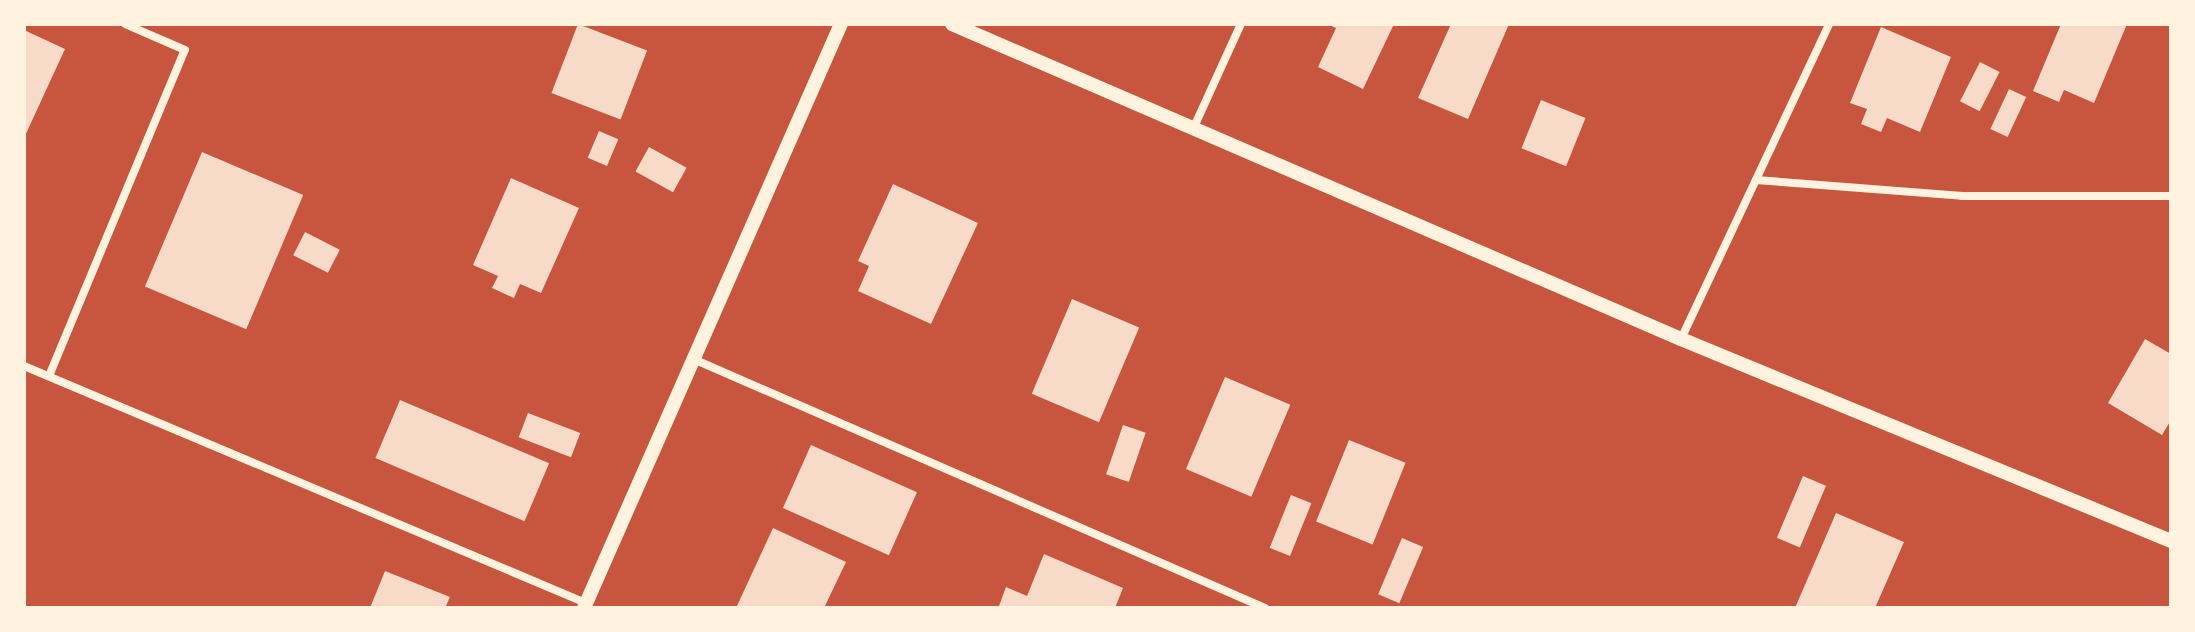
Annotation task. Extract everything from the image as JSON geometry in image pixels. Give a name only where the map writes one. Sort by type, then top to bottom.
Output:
[{"type":"street","points":[[49,376],[185,50],[125,24]]},
{"type":"street","points":[[24,366],[585,606],[691,358],[841,24]]},
{"type":"street","points":[[952,24],[1681,339],[2171,541]]},
{"type":"street","points":[[1194,127],[1241,24]]},
{"type":"street","points":[[1681,339],[1829,24]]},
{"type":"street","points":[[1756,180],[1962,196],[2171,196]]},
{"type":"street","points":[[691,358],[1265,608]]},
{"type":"building","points":[[578,24],[647,51],[621,120],[551,93]]},
{"type":"building","points":[[1327,24],[1394,24],[1363,89],[1318,67],[1336,28]]},
{"type":"building","points":[[1451,24],[1509,24],[1468,119],[1418,98]]},
{"type":"building","points":[[2061,24],[2127,24],[2094,103],[2064,90],[2059,102],[2033,91]]},
{"type":"building","points":[[1881,27],[1951,57],[1920,132],[1887,118],[1881,132],[1861,124],[1867,109],[1850,103]]},
{"type":"building","points":[[24,30],[65,49],[24,138]]},
{"type":"building","points":[[1980,62],[2000,72],[1980,111],[1960,101]]},
{"type":"building","points":[[2009,89],[2026,97],[2008,137],[1990,129]]},
{"type":"building","points":[[1541,100],[1586,118],[1566,166],[1522,148]]},
{"type":"building","points":[[599,131],[618,139],[607,166],[588,158]]},
{"type":"building","points":[[649,147],[687,168],[673,192],[635,171]]},
{"type":"building","points":[[202,152],[303,195],[246,329],[145,286]]},
{"type":"building","points":[[511,178],[579,208],[541,293],[520,284],[514,298],[492,288],[498,276],[473,265]]},
{"type":"building","points":[[893,184],[978,223],[931,324],[858,291],[869,266],[858,261]]},
{"type":"building","points":[[305,232],[340,250],[328,273],[293,255]]},
{"type":"building","points":[[1072,299],[1139,328],[1099,422],[1032,394]]},
{"type":"building","points":[[2145,339],[2171,354],[2171,420],[2162,435],[2108,403]]},
{"type":"building","points":[[1225,377],[1290,405],[1251,497],[1186,469]]},
{"type":"building","points":[[400,400],[549,463],[525,521],[375,458]]},
{"type":"building","points":[[528,413],[580,433],[571,457],[519,437]]},
{"type":"building","points":[[1123,425],[1146,433],[1129,482],[1106,474]]},
{"type":"building","points":[[1349,440],[1406,463],[1373,544],[1316,522]]},
{"type":"building","points":[[811,445],[917,492],[889,555],[783,508]]},
{"type":"building","points":[[1803,476],[1826,486],[1800,547],[1777,538]]},
{"type":"building","points":[[1291,495],[1311,503],[1290,556],[1270,548]]},
{"type":"building","points":[[1836,513],[1904,542],[1875,608],[1795,608]]},
{"type":"building","points":[[773,528],[846,562],[824,608],[736,608]]},
{"type":"building","points":[[1402,538],[1423,547],[1399,603],[1378,594]]},
{"type":"building","points":[[1044,554],[1123,588],[1115,608],[999,606],[1006,587],[1027,596]]},
{"type":"building","points":[[385,571],[450,597],[445,608],[370,608]]}]
